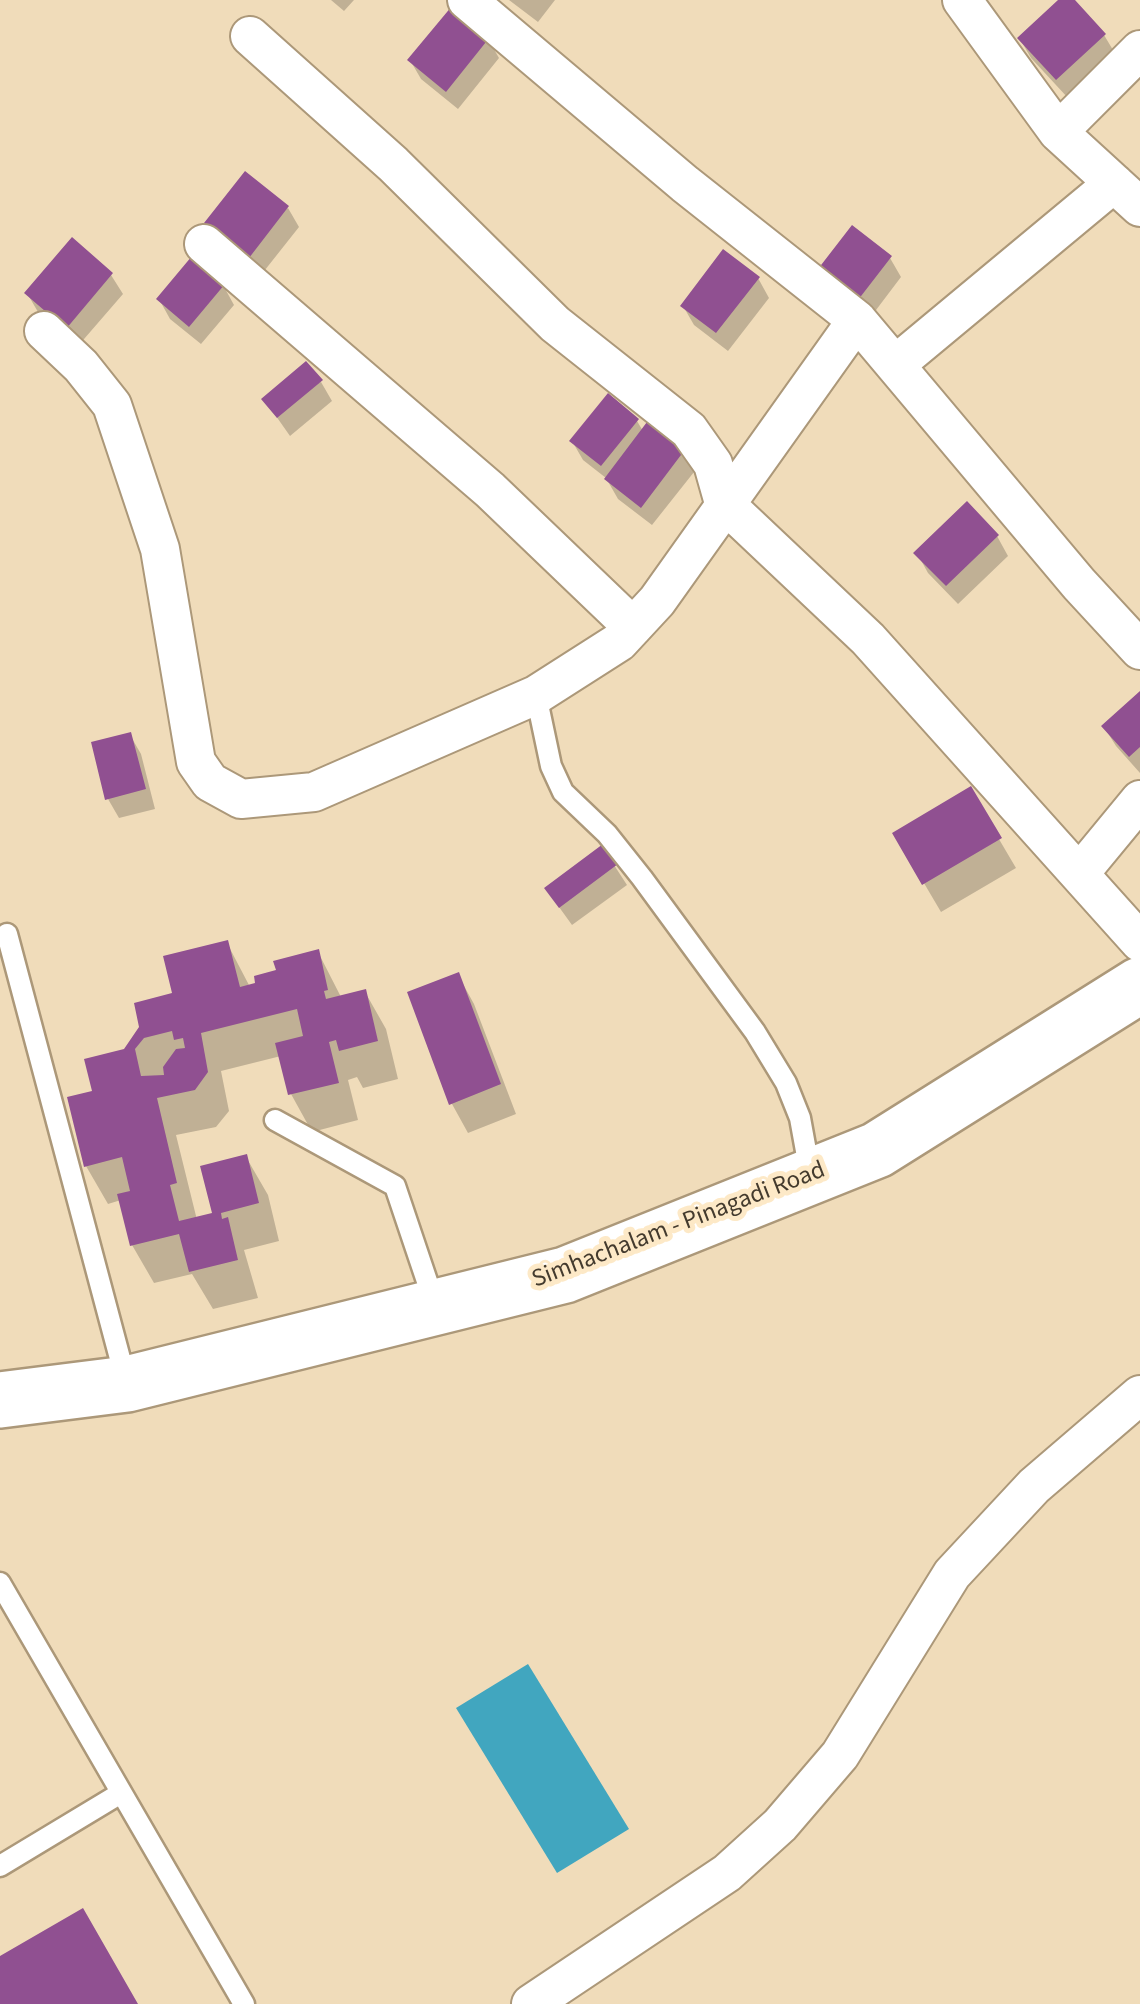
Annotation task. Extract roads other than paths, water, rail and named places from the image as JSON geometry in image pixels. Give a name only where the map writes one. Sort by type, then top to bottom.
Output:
[{"type":"main road","name":"Simhachalam - Pinagadi Road","points":[[0,1400],[127,1384],[565,1275],[877,1150],[1140,985]]},
{"type":"street","points":[[467,0],[685,184],[857,320],[1079,584],[1140,650]]},
{"type":"street","points":[[895,365],[1127,195],[1058,132],[962,0]]},
{"type":"street","points":[[250,36],[393,164],[555,324],[689,430],[713,464],[724,503],[868,639],[1140,942]]},
{"type":"street","points":[[1058,132],[1140,50]]},
{"type":"street","points":[[204,244],[490,490],[633,627]]},
{"type":"street","points":[[44,330],[112,404],[160,549],[196,762],[210,782],[241,799],[314,792],[536,695],[619,642],[657,601],[857,320]]},
{"type":"street","points":[[1079,874],[1140,800]]},
{"type":"street","points":[[531,2004],[727,1873],[780,1826],[840,1756],[952,1574],[1034,1486],[1140,1395]]},
{"type":"lane","points":[[536,695],[551,766],[563,792],[607,834],[755,1032],[786,1083],[800,1118],[811,1176]]},
{"type":"lane","points":[[7,934],[127,1384]]},
{"type":"lane","points":[[275,1120],[395,1186],[436,1307]]},
{"type":"lane","points":[[0,1583],[244,2004]]},
{"type":"lane","points":[[0,1866],[121,1793]]},
{"type":"water","points":[[528,1664],[629,1829],[557,1873],[456,1708]]}]
